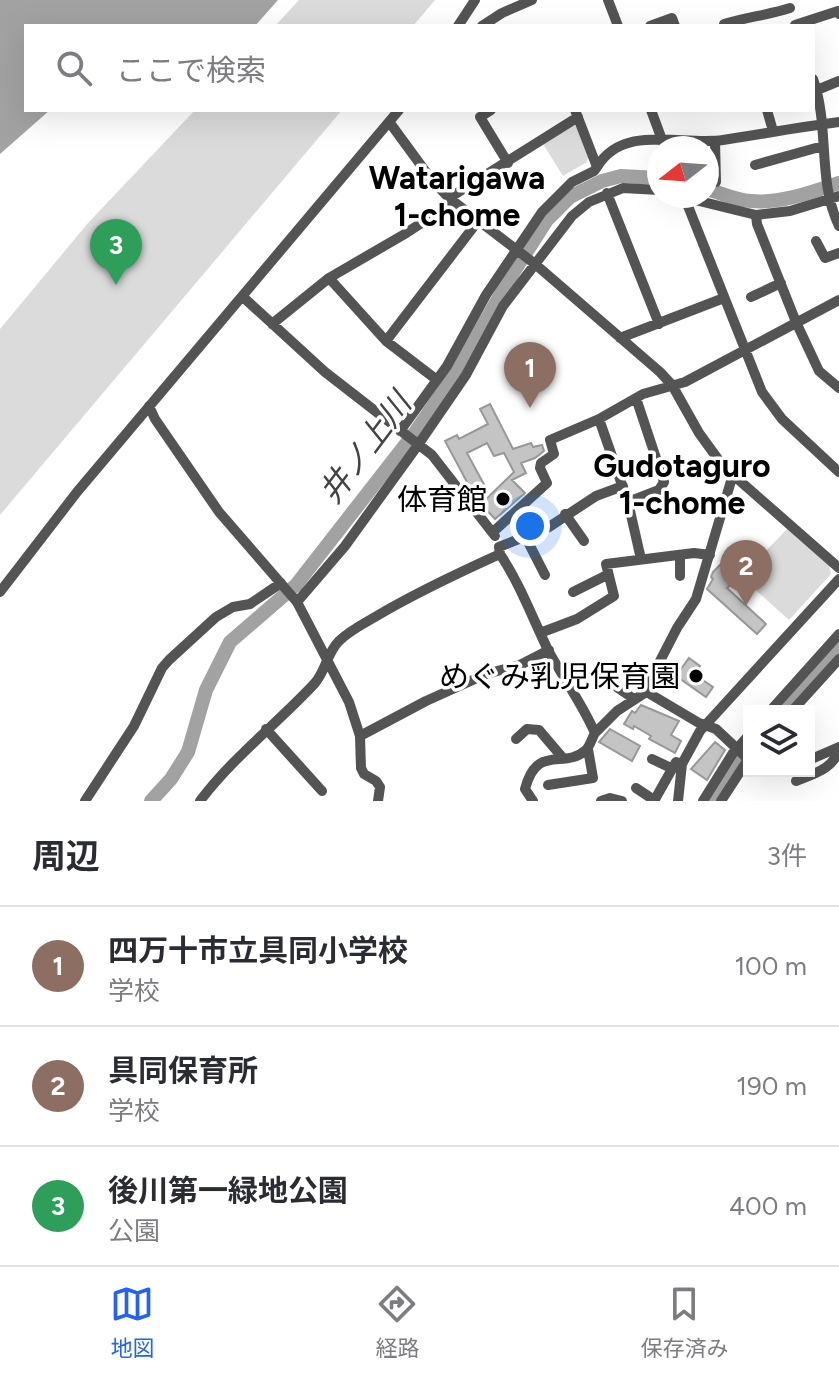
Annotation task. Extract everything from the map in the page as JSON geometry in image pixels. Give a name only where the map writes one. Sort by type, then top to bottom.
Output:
[{"type":"street","points":[[459,24],[475,0]]},
{"type":"street","points":[[486,24],[532,0]]},
{"type":"street","points":[[608,0],[617,24]]},
{"type":"street","points":[[724,24],[761,13],[767,15],[788,4],[795,24]]},
{"type":"street","points":[[802,24],[838,11],[839,14]]},
{"type":"street","points":[[656,24],[672,18],[674,24]]},
{"type":"street","points":[[839,81],[815,84],[828,177],[839,226]]},
{"type":"street","points":[[0,592],[77,492],[398,112]]},
{"type":"street","points":[[488,112],[480,117],[508,163]]},
{"type":"street","points":[[652,112],[660,136]]},
{"type":"street","points":[[768,112],[773,131]]},
{"type":"street","points":[[272,324],[329,278],[403,235],[576,114],[597,167]]},
{"type":"street","points":[[719,140],[839,122]]},
{"type":"street","points":[[390,123],[431,179],[451,200],[534,263],[672,385],[715,456],[839,568]]},
{"type":"street","points":[[402,433],[517,251],[556,196],[572,182],[594,171],[608,153],[620,146],[647,144]]},
{"type":"street","points":[[755,165],[823,146]]},
{"type":"street","points":[[295,600],[345,546],[466,375],[503,306],[572,216],[607,193],[623,188],[647,189]]},
{"type":"street","points":[[607,193],[659,324]]},
{"type":"street","points":[[719,205],[756,215],[790,211],[832,196]]},
{"type":"street","points":[[688,208],[762,392],[772,408],[839,471]]},
{"type":"street","points":[[756,215],[796,322],[819,371],[839,388]]},
{"type":"street","points":[[386,341],[478,221]]},
{"type":"street","points":[[816,241],[825,258],[839,253]]},
{"type":"street","points":[[329,278],[386,341],[437,380]]},
{"type":"street","points":[[751,297],[781,283]]},
{"type":"street","points":[[243,297],[325,372],[432,455],[449,474],[493,532],[540,633],[595,733]]},
{"type":"street","points":[[620,338],[724,298]]},
{"type":"street","points":[[493,532],[547,483],[540,468],[541,463],[554,454],[550,440],[599,419],[636,398],[685,382],[839,300]]},
{"type":"street","points":[[628,502],[659,490],[664,482],[636,398]]},
{"type":"street","points":[[149,406],[219,512],[295,600],[349,702],[360,736],[361,768],[380,787],[378,801]]},
{"type":"street","points":[[599,419],[638,522],[641,559]]},
{"type":"street","points":[[548,785],[593,778],[588,749],[595,733],[645,691],[677,628],[696,599],[731,481],[736,477]]},
{"type":"street","points":[[200,801],[266,729],[314,684],[338,641],[404,600],[549,527],[596,496],[623,486]]},
{"type":"street","points":[[565,514],[584,541]]},
{"type":"street","points":[[526,538],[545,575]]},
{"type":"street","points":[[573,592],[602,569],[641,559],[694,553],[710,555]]},
{"type":"street","points":[[680,557],[680,576]]},
{"type":"street","points":[[540,633],[577,619],[614,596],[602,569]]},
{"type":"street","points":[[678,801],[682,764],[695,738],[839,579]]},
{"type":"street","points":[[85,801],[134,726],[162,668],[169,660],[216,617],[233,607],[250,604],[282,586]]},
{"type":"street","points":[[775,705],[839,634]]},
{"type":"street","points":[[360,736],[426,701],[486,674],[520,665],[549,650]]},
{"type":"street","points":[[797,705],[839,659]]},
{"type":"street","points":[[605,675],[634,699]]},
{"type":"street","points":[[645,691],[716,729],[743,754]]},
{"type":"street","points":[[266,729],[322,791]]},
{"type":"street","points":[[516,739],[527,729],[539,730],[562,757]]},
{"type":"street","points":[[703,801],[743,742]]},
{"type":"street","points":[[815,757],[839,747]]},
{"type":"street","points":[[796,781],[832,763],[839,747]]},
{"type":"street","points":[[533,801],[525,789],[538,764],[588,749]]},
{"type":"street","points":[[536,755],[549,753],[562,757]]},
{"type":"street","points":[[652,759],[671,768]]},
{"type":"street","points":[[636,788],[654,800],[671,768],[676,762],[682,764]]},
{"type":"street","points":[[721,801],[743,768]]},
{"type":"street","points":[[601,801],[610,798],[622,801]]},
{"type":"shaded area","points":[[0,0],[278,0],[257,24],[24,24],[24,112],[48,112],[0,154]]},
{"type":"shaded area","points":[[299,0],[435,0],[415,24],[277,24]]},
{"type":"shaded area","points":[[193,112],[340,112],[0,515],[0,329],[88,223]]},
{"type":"shaded area","points":[[573,125],[588,157],[587,162],[563,176],[543,144]]},
{"type":"shaded area","points":[[788,528],[829,564],[831,574],[789,620],[741,577]]},
{"type":"building","points":[[490,404],[513,449],[531,443],[533,447],[542,445],[544,451],[521,463],[526,473],[512,480],[525,493],[495,519],[481,504],[514,472],[504,453],[494,456],[487,443],[467,453],[487,490],[474,495],[445,441],[457,435],[459,439],[488,424],[480,409]]},
{"type":"building","points":[[721,564],[736,580],[727,588],[766,624],[757,634],[707,589],[713,572]]},
{"type":"building","points":[[689,658],[700,666],[694,674],[713,687],[706,697],[676,676]]},
{"type":"building","points":[[641,705],[679,721],[671,735],[681,741],[675,753],[649,739],[651,736],[634,726],[633,729],[624,724],[632,711],[635,713]]},
{"type":"building","points":[[610,729],[640,746],[632,761],[599,742]]},
{"type":"building","points":[[715,742],[725,750],[707,780],[691,769]]},
{"type":"waterway","name":"井ノ上川","points":[[151,801],[171,779],[188,752],[206,690],[230,642],[296,585],[416,431],[457,371],[547,220],[570,197],[602,181],[621,176],[647,177]]},
{"type":"waterway","name":"井ノ上川","points":[[719,193],[751,201],[773,201],[839,183]]},
{"type":"waterway","points":[[786,705],[839,646]]},
{"type":"waterway","points":[[713,801],[736,766],[736,757],[743,751]]},
{"type":"place","name":"後川第一緑地公園","points":[[116,285]]},
{"type":"place","name":"四万十市立具同小学校","points":[[530,408]]},
{"type":"place","name":"体育館","points":[[503,499]]},
{"type":"place","name":"具同保育所","points":[[746,606]]},
{"type":"place","name":"めぐみ乳児保育園","points":[[696,676]]},
{"type":"district","name":"Watarigawa 1-chome","points":[[457,196]]},
{"type":"district","name":"Gudotaguro 1-chome","points":[[682,484]]}]
